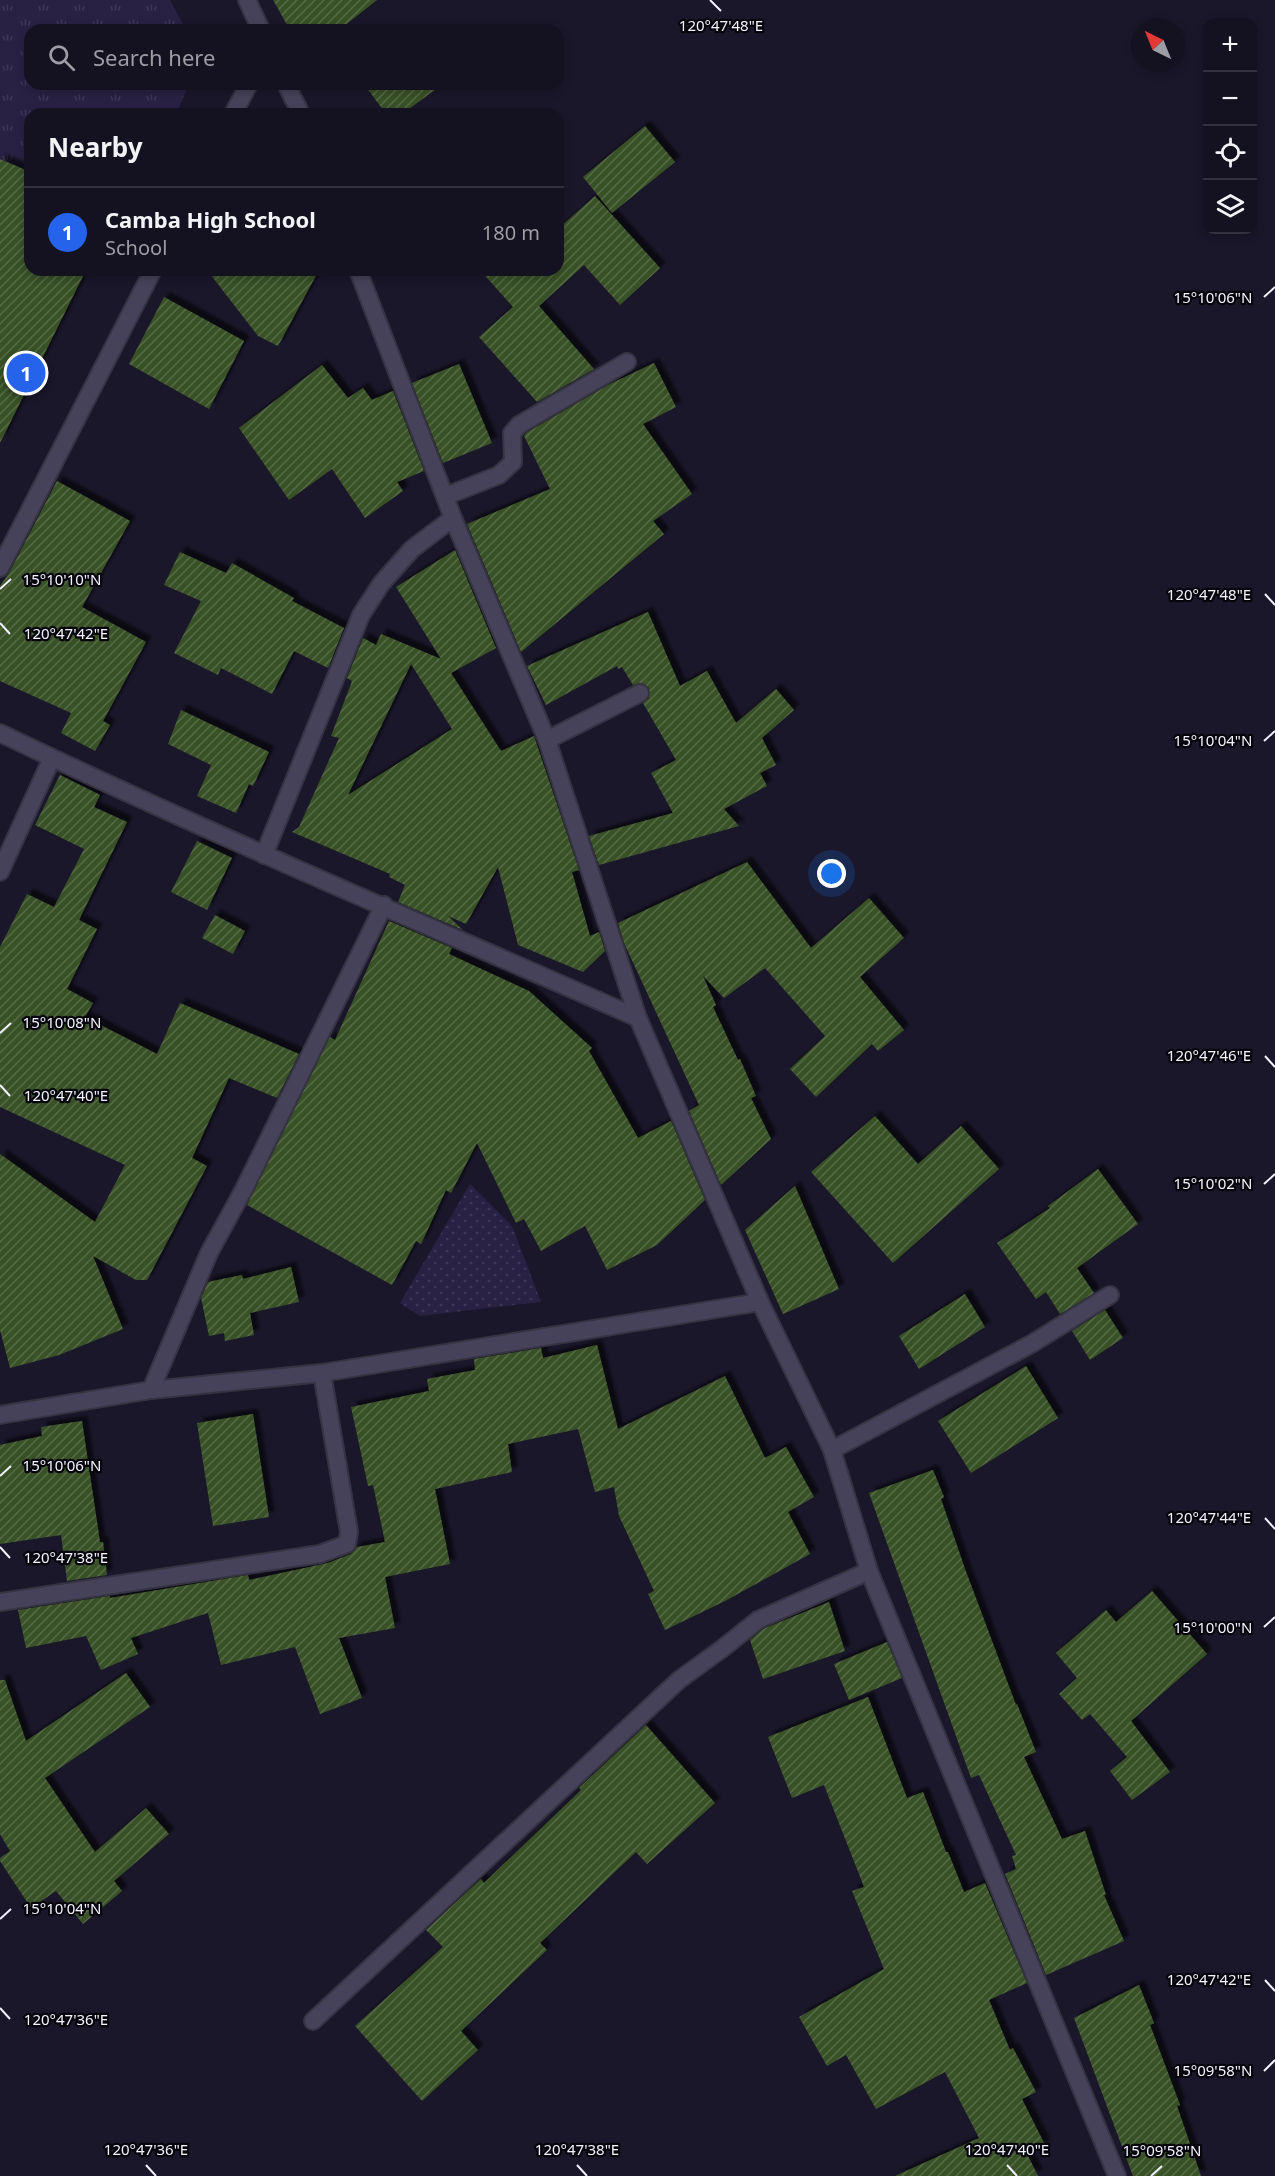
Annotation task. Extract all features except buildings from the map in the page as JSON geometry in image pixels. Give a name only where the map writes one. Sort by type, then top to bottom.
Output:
[{"type":"street","points":[[248,0],[258,24]]},
{"type":"street","points":[[236,108],[246,90]]},
{"type":"street","points":[[289,90],[298,108]]},
{"type":"street","points":[[0,568],[150,276]]},
{"type":"street","points":[[360,276],[453,518],[547,740],[638,1018],[760,1302],[832,1450],[869,1571],[1117,2176]]},
{"type":"street","points":[[446,496],[499,476],[513,462],[512,433],[519,425],[627,363]]},
{"type":"street","points":[[264,855],[361,615],[381,584],[412,549],[453,518]]},
{"type":"street","points":[[547,740],[640,693]]},
{"type":"street","points":[[0,733],[264,855],[384,905],[638,1018]]},
{"type":"street","points":[[0,872],[52,758]]},
{"type":"street","points":[[151,1390],[209,1253],[244,1189],[384,905]]},
{"type":"street","points":[[832,1450],[1034,1343],[1110,1295]]},
{"type":"street","points":[[0,1415],[151,1390],[322,1373],[760,1302]]},
{"type":"street","points":[[0,1602],[320,1554],[347,1544],[349,1532],[322,1373]]},
{"type":"street","points":[[313,2020],[679,1680],[758,1620],[869,1571]]},
{"type":"green space","points":[[0,0],[170,0],[183,24],[24,24],[24,90],[186,90],[179,108],[24,108],[24,169],[0,159]]},
{"type":"green space","points":[[470,1184],[512,1226],[541,1302],[420,1316],[400,1303]]},
{"type":"place","name":"Camba High School","points":[[26,373]]}]
